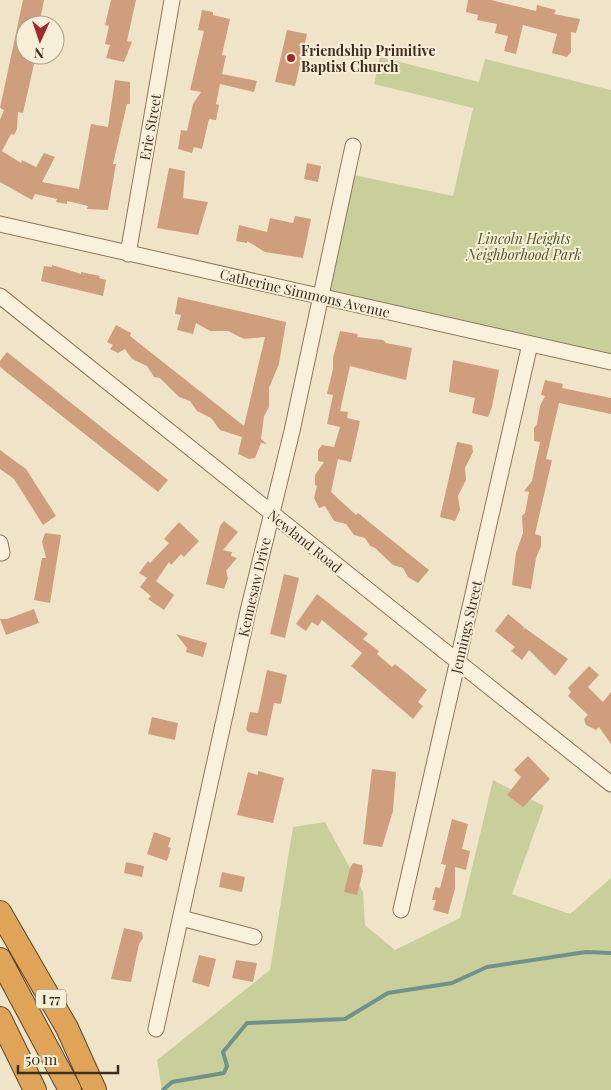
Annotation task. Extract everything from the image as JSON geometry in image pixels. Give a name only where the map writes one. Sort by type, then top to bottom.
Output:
[{"type":"highway","name":"I 77","points":[[0,912],[67,1028],[95,1090]]},
{"type":"highway","name":"I 77","points":[[0,959],[70,1090]]},
{"type":"highway","points":[[0,1018],[35,1090]]},
{"type":"street","name":"Erie Street","points":[[128,254],[172,0]]},
{"type":"street","name":"Kennesaw Drive","points":[[156,1029],[353,146]]},
{"type":"street","name":"Catherine Simmons Avenue","points":[[0,224],[611,362]]},
{"type":"street","name":"Newland Road","points":[[1,301],[611,784]]},
{"type":"street","name":"Jennings Street","points":[[401,910],[530,344]]},
{"type":"street","points":[[181,918],[254,937]]},
{"type":"green space","name":"Lincoln Heights Neighborhood Park","points":[[380,57],[479,82],[485,59],[611,90],[611,354],[329,292],[354,175],[453,196],[473,108],[374,84]]},
{"type":"green space","points":[[493,780],[544,806],[512,894],[570,914],[611,878],[611,1090],[162,1090],[157,1060],[270,970],[293,827],[325,822],[363,892],[365,925],[395,950],[460,918]]},
{"type":"building","points":[[23,0],[44,0],[41,15],[20,15]]},
{"type":"building","points":[[111,0],[136,0],[127,41],[132,42],[124,62],[106,58],[110,45],[105,44],[109,26],[105,25]]},
{"type":"building","points":[[468,0],[491,0],[536,11],[537,5],[556,10],[554,14],[580,19],[576,33],[571,32],[571,52],[567,57],[552,53],[557,34],[523,25],[516,54],[504,51],[508,36],[495,33],[497,24],[477,20],[478,15],[466,12]]},
{"type":"building","points":[[202,10],[230,19],[222,55],[226,56],[222,74],[257,81],[254,92],[220,84],[216,104],[219,105],[216,120],[209,119],[202,149],[194,147],[192,153],[178,149],[181,130],[187,131],[193,104],[201,92],[190,90],[204,31],[198,30]]},
{"type":"building","name":"Friendship Primitive Baptist Church","points":[[287,30],[307,34],[295,86],[275,82]]},
{"type":"building","points":[[15,38],[15,65],[34,65],[23,113],[18,112],[17,129],[14,135],[11,134],[2,151],[21,163],[22,160],[36,167],[44,153],[55,157],[42,182],[79,189],[91,124],[108,127],[115,80],[130,82],[130,104],[127,104],[113,164],[116,164],[108,210],[87,209],[88,206],[67,201],[67,204],[56,202],[57,199],[35,194],[32,200],[0,182],[0,120],[4,110],[0,108]]},
{"type":"building","points":[[307,163],[321,166],[318,182],[304,179]]},
{"type":"building","points":[[169,168],[185,171],[183,198],[208,202],[198,235],[157,228]]},
{"type":"building","points":[[295,216],[311,219],[303,258],[265,252],[247,241],[247,243],[236,241],[239,225],[267,232],[270,218],[293,223]]},
{"type":"building","points":[[52,265],[81,274],[81,272],[100,276],[99,278],[106,280],[103,296],[41,281],[44,266],[52,267]]},
{"type":"building","points":[[178,297],[286,322],[279,364],[269,388],[269,407],[264,416],[261,439],[267,444],[261,443],[255,458],[249,459],[238,454],[242,437],[220,430],[211,418],[197,411],[190,401],[179,397],[160,378],[154,377],[147,366],[132,359],[125,349],[118,353],[110,349],[113,345],[107,342],[116,325],[131,333],[130,336],[244,426],[265,337],[244,339],[228,331],[210,331],[196,323],[193,334],[177,330],[181,315],[175,314]]},
{"type":"building","points":[[340,331],[358,334],[357,337],[383,340],[386,343],[412,348],[406,380],[350,366],[340,411],[348,412],[347,418],[360,421],[351,462],[338,459],[331,492],[356,515],[358,513],[429,570],[418,583],[408,577],[403,568],[393,565],[375,548],[370,546],[365,538],[354,535],[346,524],[334,521],[325,506],[319,508],[314,498],[317,486],[315,485],[315,475],[324,462],[318,461],[318,450],[322,445],[334,447],[340,427],[327,424],[333,395],[327,394]]},
{"type":"building","points":[[7,352],[168,480],[158,492],[0,367],[0,361]]},
{"type":"building","points":[[453,360],[499,370],[492,407],[488,417],[472,413],[475,398],[449,392]]},
{"type":"building","points":[[545,380],[563,384],[562,388],[611,398],[611,414],[559,403],[546,459],[552,460],[535,534],[541,536],[541,546],[536,558],[531,589],[512,585],[516,553],[523,533],[522,516],[525,513],[529,492],[524,491],[532,481],[540,442],[534,441],[534,428],[537,424],[540,406],[545,396],[541,395]]},
{"type":"building","points":[[457,442],[472,445],[473,452],[465,468],[466,480],[458,496],[460,510],[455,521],[440,517]]},
{"type":"building","points":[[0,450],[26,469],[56,516],[43,525],[14,479],[0,469]]},
{"type":"building","points":[[224,521],[238,532],[223,550],[232,552],[231,556],[237,558],[226,571],[228,578],[224,589],[206,584],[220,526]]},
{"type":"building","points":[[179,522],[199,541],[184,557],[181,554],[171,565],[169,562],[156,581],[174,595],[164,610],[148,599],[151,596],[140,587],[147,578],[139,573],[148,561],[150,563],[169,543],[164,539]]},
{"type":"building","points":[[45,533],[61,535],[50,603],[34,600],[42,558],[46,558],[42,542]]},
{"type":"building","points":[[284,574],[299,578],[285,638],[270,634]]},
{"type":"building","points":[[317,594],[368,634],[363,639],[379,651],[377,654],[392,667],[395,664],[427,690],[418,702],[423,706],[413,719],[351,666],[362,653],[322,620],[318,626],[312,622],[306,631],[296,624]]},
{"type":"building","points":[[34,609],[39,623],[6,635],[0,619],[7,619]]},
{"type":"building","points":[[508,614],[524,627],[523,630],[525,628],[568,659],[555,676],[529,650],[522,660],[511,651],[515,647],[495,631]]},
{"type":"building","points":[[176,634],[207,643],[203,657],[186,652],[187,648]]},
{"type":"building","points":[[589,666],[599,675],[588,687],[603,702],[611,692],[611,744],[599,727],[596,730],[586,725],[584,719],[588,715],[568,696],[571,692],[568,688]]},
{"type":"building","points":[[267,670],[287,675],[281,704],[274,703],[267,736],[248,732],[246,729],[250,712],[258,713]]},
{"type":"building","points":[[152,717],[178,723],[175,740],[148,734]]},
{"type":"building","points":[[528,756],[550,779],[523,807],[507,795],[521,777],[514,770]]},
{"type":"building","points":[[372,769],[396,772],[393,811],[382,847],[363,844]]},
{"type":"building","points":[[258,771],[284,778],[273,823],[237,815],[248,772],[258,775]]},
{"type":"building","points":[[452,819],[468,824],[462,849],[470,851],[466,870],[455,867],[455,889],[448,914],[433,910],[436,900],[432,900],[435,887],[440,888],[446,865],[441,864]]},
{"type":"building","points":[[154,832],[171,838],[168,847],[171,848],[167,861],[147,854]]},
{"type":"building","points":[[126,862],[144,866],[142,877],[124,873]]},
{"type":"building","points":[[353,863],[362,865],[363,871],[357,895],[344,892]]},
{"type":"building","points":[[222,872],[245,877],[242,892],[219,887]]},
{"type":"building","points":[[124,928],[142,932],[143,938],[139,944],[131,982],[111,979]]},
{"type":"building","points":[[199,955],[216,959],[209,987],[192,982]]},
{"type":"building","points":[[236,960],[257,963],[253,982],[232,978]]},
{"type":"waterway","points":[[163,1090],[172,1082],[224,1073],[227,1066],[223,1052],[247,1023],[345,1019],[388,993],[452,983],[487,967],[586,952],[611,953]]},
{"type":"place","name":"Friendship Primitive Baptist Church","points":[[291,58]]}]
